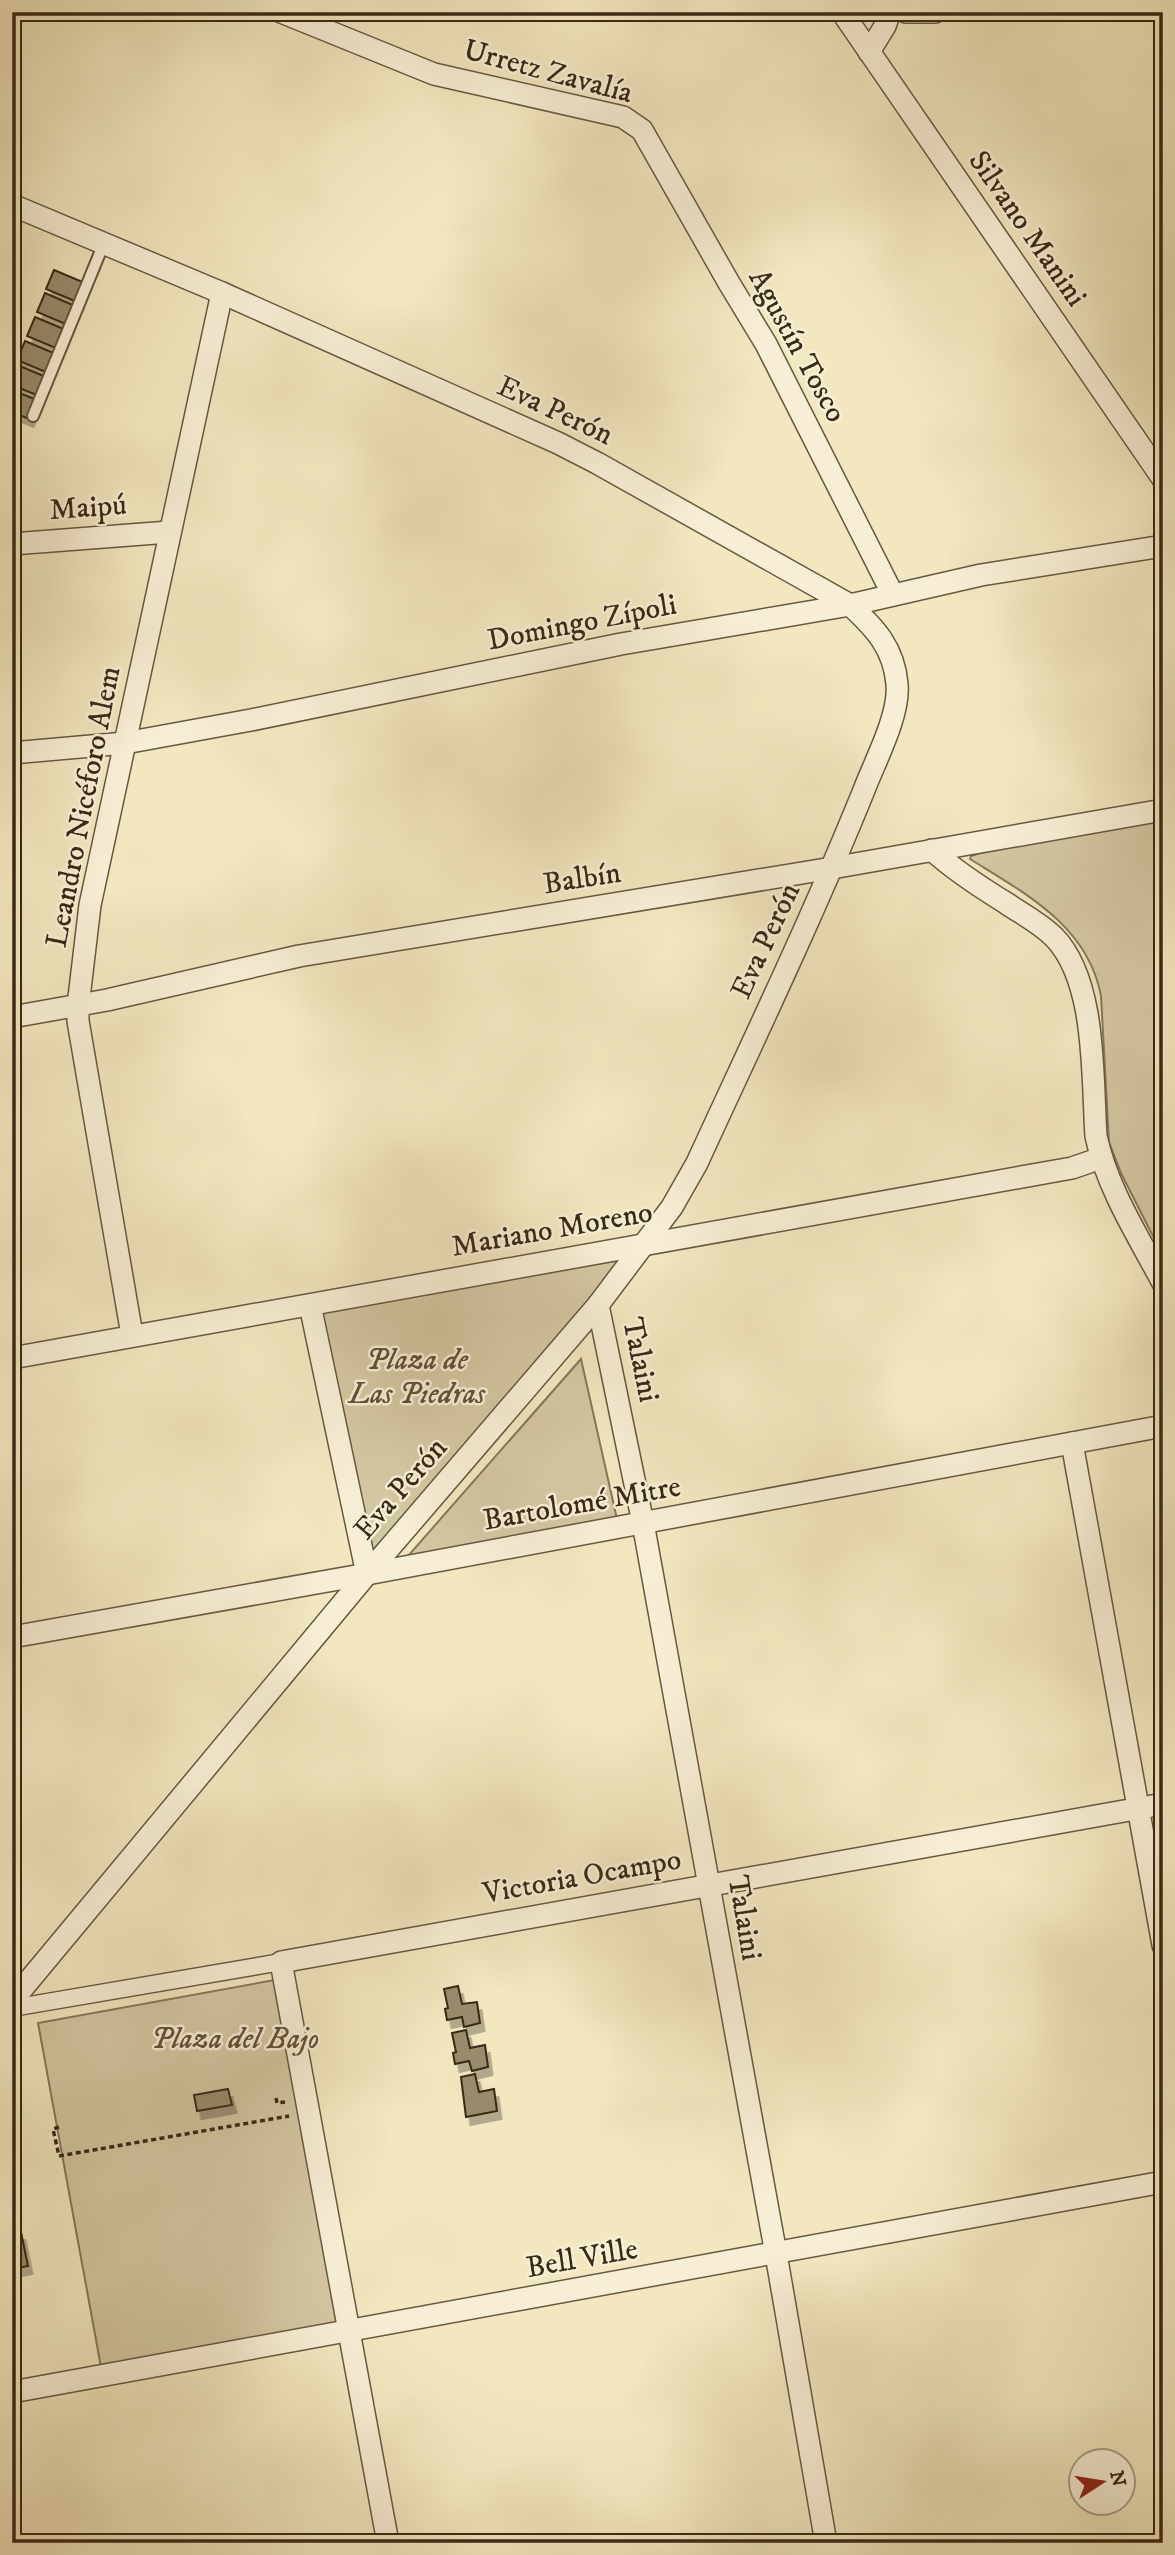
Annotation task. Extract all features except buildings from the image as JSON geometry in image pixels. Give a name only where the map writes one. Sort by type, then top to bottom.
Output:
[{"type":"street","name":"Urretz Zavalía","points":[[281,12],[434,74],[623,117],[642,130]]},
{"type":"street","name":"Silvano Manini","points":[[842,12],[1163,479]]},
{"type":"street","points":[[869,52],[886,26],[890,12]]},
{"type":"street","points":[[906,12],[935,12]]},
{"type":"street","name":"Agustín Tosco","points":[[642,130],[766,344],[893,595]]},
{"type":"street","name":"Eva Perón","points":[[12,205],[222,293],[558,443],[850,605],[885,641],[898,687],[887,730],[832,869],[697,1163],[672,1207],[598,1305],[367,1574],[12,2001]]},
{"type":"street","name":"Leandro Nicéforo Alem","points":[[132,1335],[78,1021],[78,1006],[90,905],[222,293]]},
{"type":"street","name":"Maipú","points":[[12,544],[169,532]]},
{"type":"street","name":"Domingo Zípoli","points":[[12,753],[125,743],[251,720],[621,644],[850,605],[981,575],[1163,546]]},
{"type":"street","name":"Balbín","points":[[12,1017],[78,1006],[299,956],[832,869],[1163,810]]},
{"type":"street","points":[[932,850],[955,870],[1034,921],[1054,937],[1070,958],[1086,1004],[1096,1136],[1101,1158],[1109,1179],[1163,1283]]},
{"type":"street","name":"Mariano Moreno","points":[[12,1357],[1072,1168],[1101,1158]]},
{"type":"street","points":[[310,1305],[367,1574]]},
{"type":"street","name":"Talaini","points":[[598,1305],[643,1523],[826,2543]]},
{"type":"street","name":"Bartolomé Mitre","points":[[12,1637],[1163,1426]]},
{"type":"street","points":[[1072,1443],[1163,1945]]},
{"type":"street","name":"Victoria Ocampo","points":[[12,2008],[1163,1804]]},
{"type":"street","points":[[281,1962],[388,2543]]},
{"type":"street","name":"Bell Ville","points":[[12,2392],[1163,2182]]},
{"type":"lane","points":[[33,416],[104,243]]},
{"type":"path","points":[[59,2127],[53,2129],[59,2156],[295,2115]]},
{"type":"green space","points":[[1163,819],[1163,1256],[1121,1173],[1109,1142],[1101,996],[1094,971],[1069,931],[1052,914],[970,859],[980,853]]},
{"type":"green space","name":"Plaza de Las Piedras","points":[[647,1242],[367,1574],[310,1305]]},
{"type":"green space","points":[[581,1359],[617,1519],[408,1556]]},
{"type":"green space","name":"Plaza del Bajo","points":[[275,1980],[338,2324],[101,2367],[38,2023]]}]
